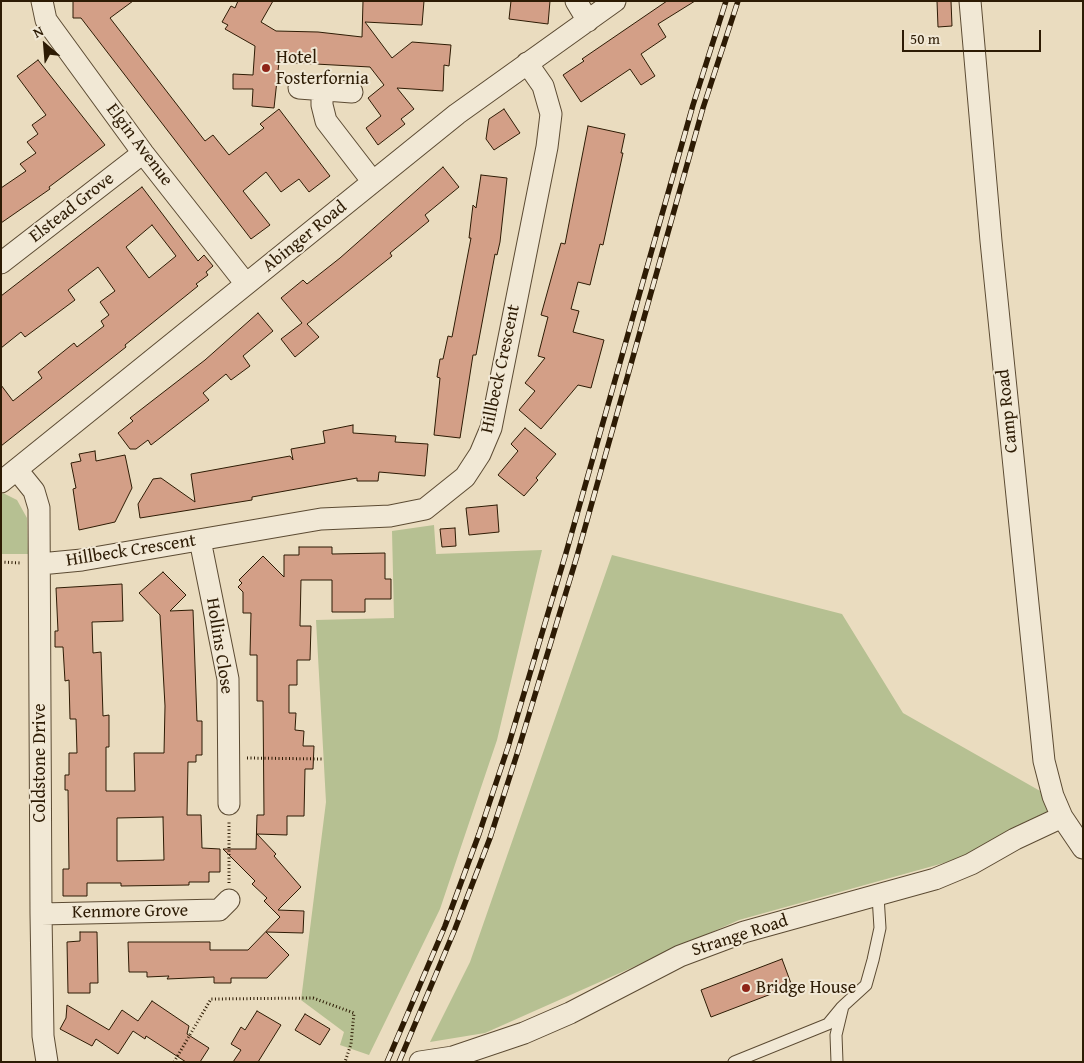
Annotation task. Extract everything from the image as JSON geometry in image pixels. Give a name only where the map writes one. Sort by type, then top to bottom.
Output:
[{"type":"street","name":"Elgin Avenue","points":[[42,1],[46,20],[143,153],[246,284]]},
{"type":"street","points":[[576,1],[588,21]]},
{"type":"street","name":"Abinger Road","points":[[9,476],[457,114],[526,63],[616,1]]},
{"type":"street","name":"Camp Road","points":[[970,1],[991,241],[1044,761],[1053,796],[1062,817],[1083,848]]},
{"type":"street","name":"Hillbeck Crescent","points":[[40,564],[82,560],[321,519],[390,516],[426,509],[466,477],[480,454],[491,428],[547,147],[551,114],[543,86],[526,63]]},
{"type":"street","points":[[299,88],[352,92]]},
{"type":"street","points":[[322,90],[322,106],[326,121],[372,182]]},
{"type":"street","name":"Elstead Grove","points":[[1,263],[143,153]]},
{"type":"street","name":"Coldstone Drive","points":[[9,476],[37,499],[40,564],[43,1036],[47,1062]]},
{"type":"street","name":"Hollins Close","points":[[200,540],[228,679],[229,758],[223,790]]},
{"type":"street","name":"Strange Road","points":[[420,1062],[453,1057],[524,1033],[570,1013],[680,956],[744,932],[935,879],[971,864],[1016,839],[1062,817]]},
{"type":"street","name":"Kenmore Grove","points":[[41,914],[225,910]]},
{"type":"lane","points":[[734,1062],[828,1024],[843,1006],[866,985],[880,928],[878,896]]},
{"type":"lane","points":[[837,1062],[836,1035],[843,1006]]},
{"type":"path","points":[[229,758],[324,759]]},
{"type":"path","points":[[223,790],[225,910]]},
{"type":"path","points":[[174,1062],[212,999],[314,998],[354,1013],[351,1044],[345,1062]]},
{"type":"green space","points":[[3,493],[17,500],[27,518],[28,554],[1,554],[1,495]]},
{"type":"green space","points":[[434,525],[436,554],[542,550],[497,740],[440,909],[369,1055],[340,1045],[344,1032],[301,1000],[326,802],[316,620],[394,618],[392,531]]},
{"type":"green space","points":[[612,555],[842,614],[903,713],[1063,804],[969,856],[739,920],[485,1033],[430,1042],[470,962]]},
{"type":"building","points":[[73,1],[133,1],[110,18],[205,141],[213,135],[229,155],[264,128],[260,124],[279,109],[330,176],[309,192],[299,179],[281,192],[266,172],[243,191],[270,225],[251,239],[81,18],[73,18]]},
{"type":"building","points":[[238,1],[273,1],[261,22],[276,31],[318,32],[362,37],[363,1],[424,1],[422,25],[365,22],[392,58],[412,42],[451,45],[449,66],[444,65],[443,91],[397,88],[414,109],[401,119],[405,124],[378,145],[366,128],[381,116],[368,98],[384,85],[370,67],[279,62],[274,108],[252,106],[253,89],[233,89],[233,74],[253,75],[255,46],[225,29],[228,25],[222,22],[231,6],[235,8]]},
{"type":"building","points":[[511,1],[550,1],[548,24],[509,19]]},
{"type":"building","points":[[667,1],[695,1],[658,24],[666,37],[641,54],[655,76],[641,85],[630,69],[581,102],[563,75],[584,61],[582,59]]},
{"type":"building","points":[[937,1],[951,1],[952,26],[938,27]]},
{"type":"building","points":[[38,60],[105,145],[49,187],[50,189],[1,223],[1,188],[26,171],[20,164],[36,153],[27,142],[38,134],[32,125],[46,115],[17,76]]},
{"type":"building","points":[[504,109],[520,133],[494,150],[486,139],[489,119]]},
{"type":"building","points":[[588,126],[625,134],[621,153],[623,153],[603,245],[600,244],[590,285],[578,282],[571,309],[579,311],[573,332],[604,340],[591,388],[578,385],[541,429],[519,410],[535,391],[525,383],[545,358],[538,356],[548,317],[541,315],[561,243],[565,244]]},
{"type":"building","points":[[443,167],[459,187],[425,215],[429,221],[390,253],[392,256],[307,324],[319,337],[295,357],[281,339],[302,323],[281,298],[303,280],[307,284],[340,258]]},
{"type":"building","points":[[481,175],[507,178],[500,242],[497,255],[495,254],[476,355],[473,355],[460,438],[434,435],[440,378],[437,377],[440,359],[443,359],[448,336],[452,337],[471,238],[469,238],[473,205],[476,208]]},
{"type":"building","points":[[142,187],[198,261],[204,255],[213,266],[206,272],[208,275],[196,284],[198,286],[125,345],[126,347],[1,446],[1,385],[13,401],[42,378],[38,372],[74,343],[77,347],[104,326],[101,321],[109,315],[100,302],[115,291],[98,267],[68,290],[75,300],[25,337],[21,332],[1,348],[1,296]],"holes":[[[152,225],[176,256],[149,278],[126,247]]]},
{"type":"building","points":[[258,313],[273,331],[243,356],[250,366],[231,380],[226,374],[203,393],[209,400],[151,445],[148,440],[136,449],[130,449],[118,433],[133,421],[130,418],[205,360]]},
{"type":"building","points":[[353,425],[353,433],[396,436],[395,442],[428,444],[425,476],[379,472],[378,481],[357,481],[357,478],[252,497],[252,500],[140,518],[138,504],[153,479],[161,478],[195,502],[191,474],[290,456],[293,460],[291,449],[325,443],[323,431]]},
{"type":"building","points":[[525,428],[556,454],[524,496],[498,475],[518,451],[511,444]]},
{"type":"building","points":[[95,451],[96,461],[125,455],[132,488],[115,522],[79,530],[73,489],[76,488],[71,463],[81,461],[79,454]]},
{"type":"building","points":[[497,505],[499,532],[469,535],[466,508]]},
{"type":"building","points":[[455,528],[456,546],[442,547],[440,529]]},
{"type":"building","points":[[299,547],[332,547],[332,554],[385,553],[385,579],[391,579],[391,599],[365,599],[365,612],[332,612],[332,580],[301,580],[300,626],[311,626],[310,660],[297,660],[297,685],[289,685],[289,713],[296,713],[295,730],[304,731],[303,746],[314,746],[313,769],[305,769],[304,816],[287,816],[287,835],[257,834],[276,854],[274,856],[301,887],[278,910],[304,911],[303,933],[266,932],[289,955],[267,978],[231,978],[231,983],[214,983],[214,977],[167,979],[169,976],[147,977],[147,972],[129,972],[128,942],[210,942],[210,950],[248,950],[280,917],[264,901],[267,898],[252,884],[255,881],[223,849],[256,849],[257,815],[264,815],[263,701],[257,701],[257,655],[250,655],[251,613],[243,613],[243,592],[238,587],[242,583],[239,580],[263,556],[284,577],[284,555],[299,555]]},
{"type":"building","points":[[163,572],[186,595],[170,611],[193,610],[197,721],[202,721],[202,755],[196,755],[196,762],[188,762],[187,815],[201,815],[202,848],[220,849],[220,872],[209,872],[209,882],[189,882],[189,885],[121,886],[121,883],[87,883],[87,896],[63,896],[63,869],[69,869],[68,790],[65,790],[65,775],[69,775],[69,753],[77,753],[76,719],[70,719],[69,680],[65,681],[63,647],[55,647],[55,631],[58,631],[56,588],[122,584],[123,621],[92,622],[93,653],[101,652],[103,716],[109,715],[109,747],[106,747],[106,791],[135,791],[134,753],[164,753],[165,706],[160,615],[139,593]],"holes":[[[163,817],[164,860],[117,861],[117,818]]]},
{"type":"building","points":[[80,932],[97,932],[98,983],[90,983],[90,993],[68,993],[67,942],[80,941]]},
{"type":"building","name":"Bridge House","points":[[782,959],[792,986],[711,1017],[701,990]]},
{"type":"building","points":[[152,1001],[189,1026],[187,1034],[209,1048],[200,1062],[186,1062],[146,1036],[145,1039],[133,1031],[118,1054],[96,1039],[92,1046],[60,1029],[66,1018],[67,1005],[109,1030],[122,1010],[138,1021]]},
{"type":"building","points":[[257,1011],[281,1025],[258,1062],[233,1062],[241,1050],[231,1044],[241,1027],[245,1030]]},
{"type":"building","points":[[305,1014],[330,1029],[320,1045],[295,1030]]},
{"type":"railway","points":[[387,1062],[445,926],[479,834],[508,747],[566,553],[693,105],[726,1]]},
{"type":"railway","points":[[399,1062],[455,929],[490,838],[518,751],[577,556],[703,108],[738,1]]},
{"type":"place","name":"Hotel Fosterfornia","points":[[266,68]]},
{"type":"place","name":"Bridge House","points":[[746,988]]}]
